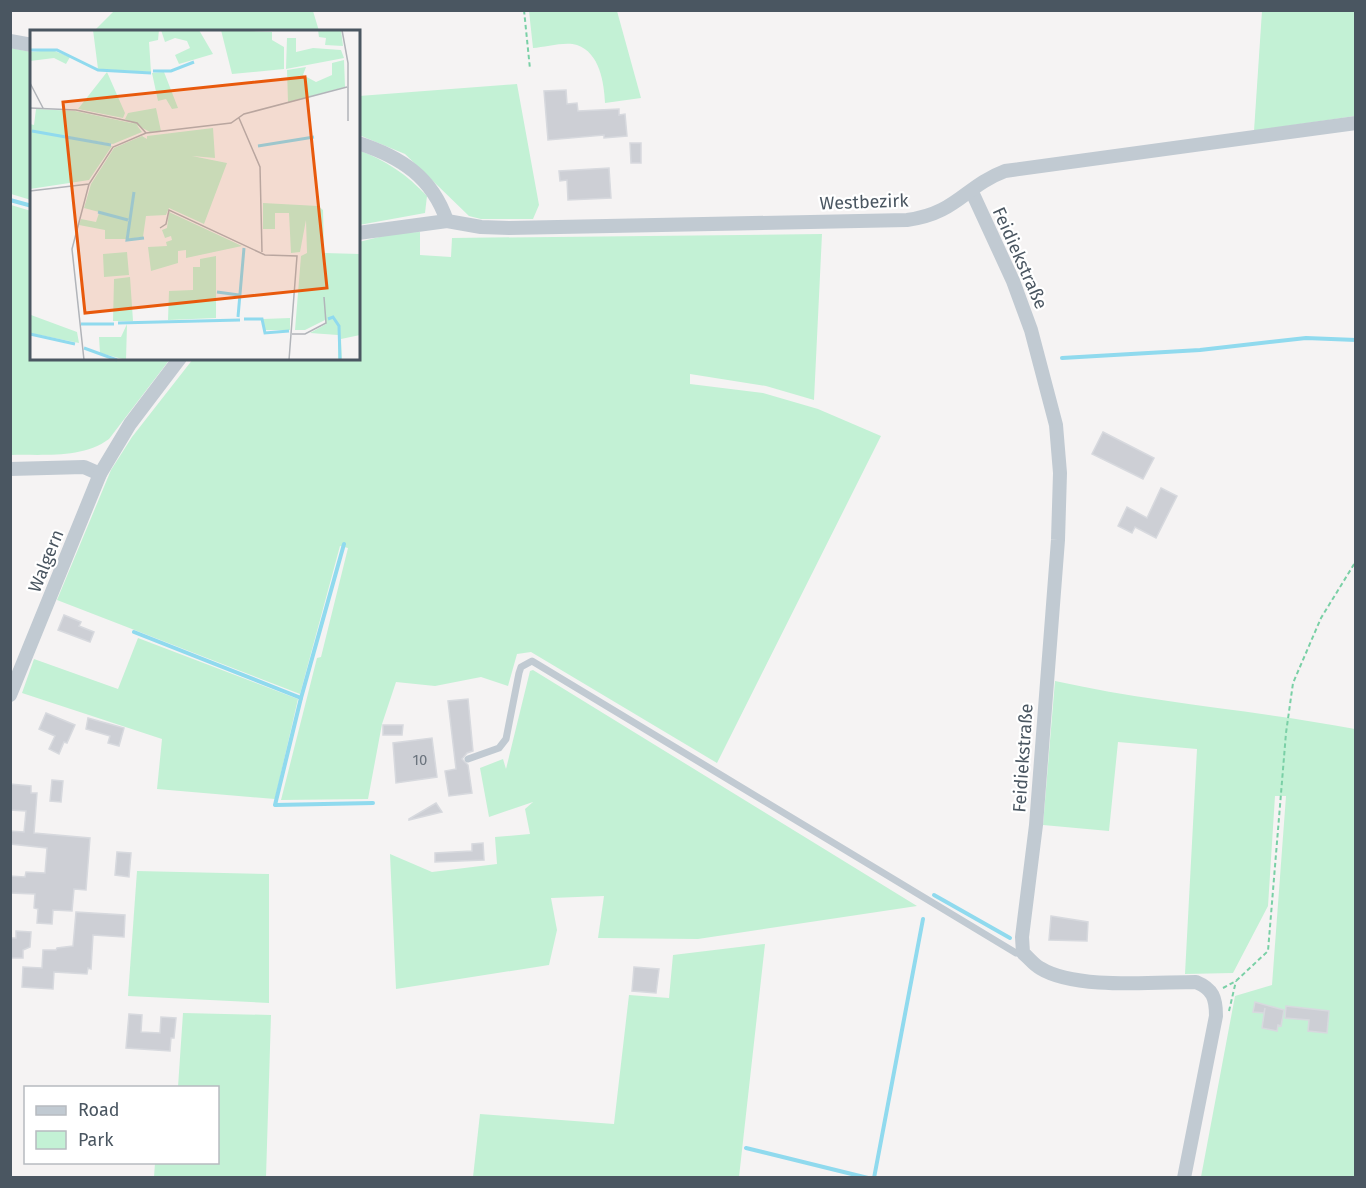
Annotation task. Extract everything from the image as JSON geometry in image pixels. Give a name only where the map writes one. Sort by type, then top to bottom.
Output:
[{"type":"street","points":[[10,41],[30,45]]},
{"type":"street","name":"Westbezirk","points":[[360,233],[447,221],[480,227],[509,228],[907,220],[927,217],[955,204],[986,178],[1005,171],[1356,123]]},
{"type":"street","points":[[360,144],[402,161],[422,178],[440,199],[447,221]]},
{"type":"street","name":"Feidiekstraße","points":[[972,192],[1013,281],[1031,330],[1056,425],[1060,473],[1058,540],[1036,825],[1022,937],[1023,953]]},
{"type":"street","name":"Walgern","points":[[10,695],[100,474],[130,424],[178,360]]},
{"type":"street","points":[[10,469],[84,468],[100,474]]},
{"type":"street","points":[[1023,953],[1040,968],[1058,976],[1086,981],[1196,982],[1206,986],[1213,994],[1216,1016],[1184,1178]]},
{"type":"lane","points":[[468,759],[499,747],[506,739],[521,667],[532,661],[934,905],[1016,953],[1023,953]]},
{"type":"path","points":[[524,10],[530,69]]},
{"type":"path","points":[[1213,994],[1236,981],[1268,951],[1286,733],[1293,683],[1321,618],[1356,561]]},
{"type":"green space","points":[[115,10],[313,11],[319,30],[95,30]]},
{"type":"green space","points":[[529,11],[617,11],[641,98],[605,103],[602,78],[596,62],[585,49],[577,45],[561,44],[533,48]]},
{"type":"green space","points":[[1262,11],[1355,11],[1355,116],[1254,131]]},
{"type":"green space","points":[[11,48],[30,52],[30,200],[11,194]]},
{"type":"green space","points":[[517,84],[539,205],[533,219],[481,219],[469,216],[405,154],[360,135],[360,96]]},
{"type":"green space","points":[[360,151],[387,163],[419,188],[427,196],[425,213],[360,225]]},
{"type":"green space","points":[[11,205],[30,211],[30,360],[169,360],[109,439],[75,453],[11,455]]},
{"type":"green space","points":[[420,232],[420,255],[451,257],[452,238],[822,234],[814,400],[766,386],[690,374],[690,384],[763,393],[818,409],[881,436],[717,763],[531,652],[517,654],[508,686],[481,677],[435,686],[396,682],[382,724],[368,799],[281,800],[317,658],[321,657],[348,548],[340,546],[300,694],[57,600],[111,470],[132,437],[192,360],[360,360],[360,242],[395,233]]},
{"type":"green space","points":[[138,638],[298,699],[275,799],[157,789],[162,739],[22,693],[34,659],[118,689]]},
{"type":"green space","points":[[533,670],[917,906],[698,939],[598,938],[604,896],[551,898],[557,930],[549,965],[396,989],[390,854],[432,872],[497,864],[495,837],[530,834],[525,809],[533,802],[489,817],[480,768],[503,759],[506,769],[530,671]]},
{"type":"green space","points":[[1055,681],[1092,689],[1355,729],[1355,1177],[1201,1177],[1235,996],[1272,985],[1286,796],[1275,796],[1268,906],[1233,973],[1185,974],[1197,749],[1118,742],[1109,831],[1043,825]]},
{"type":"green space","points":[[137,871],[269,874],[269,1003],[128,996]]},
{"type":"green space","points":[[765,944],[739,1177],[473,1177],[480,1114],[614,1124],[629,995],[669,998],[673,955]]},
{"type":"green space","points":[[183,1013],[271,1015],[266,1177],[154,1177],[155,1164],[219,1164],[219,1086],[178,1086]]},
{"type":"building","points":[[566,90],[567,104],[577,103],[578,111],[619,109],[619,115],[625,114],[627,136],[604,138],[604,135],[548,140],[544,91]]},
{"type":"building","points":[[630,143],[641,143],[641,163],[631,163]]},
{"type":"building","points":[[609,168],[611,198],[568,200],[567,180],[560,181],[559,171]]},
{"type":"building","points":[[1103,432],[1154,458],[1143,479],[1092,454]]},
{"type":"building","points":[[1161,488],[1177,496],[1156,538],[1135,527],[1132,533],[1118,526],[1127,507],[1147,518]]},
{"type":"building","points":[[64,615],[81,622],[79,626],[94,632],[90,642],[58,630]]},
{"type":"building","points":[[468,699],[473,751],[467,753],[462,759],[468,765],[472,793],[449,796],[445,771],[456,769],[448,701]]},
{"type":"building","points":[[46,713],[75,725],[59,754],[49,749],[55,736],[39,729]]},
{"type":"building","points":[[88,718],[124,728],[119,746],[108,743],[110,736],[86,729]]},
{"type":"building","points":[[383,725],[403,725],[402,735],[383,735]]},
{"type":"building","points":[[432,738],[437,777],[396,783],[393,743]]},
{"type":"building","points":[[52,780],[63,781],[61,802],[50,801]]},
{"type":"building","points":[[10,784],[31,786],[31,793],[37,793],[34,833],[90,838],[86,890],[74,889],[72,911],[53,910],[52,924],[37,923],[38,909],[34,908],[35,894],[10,893],[10,876],[25,877],[26,872],[45,873],[47,848],[10,844],[10,831],[24,832],[26,811],[10,810]]},
{"type":"building","points":[[436,803],[442,812],[409,820],[409,819]]},
{"type":"building","points":[[483,843],[484,860],[435,862],[435,853],[472,851],[472,844]]},
{"type":"building","points":[[117,852],[131,853],[129,877],[115,875]]},
{"type":"building","points":[[76,912],[125,915],[124,937],[93,935],[91,969],[88,968],[87,974],[54,972],[53,989],[22,987],[23,967],[42,968],[43,950],[73,946]]},
{"type":"building","points":[[1051,916],[1088,922],[1087,941],[1049,940]]},
{"type":"building","points":[[16,931],[31,932],[30,947],[23,950],[23,958],[10,958],[10,938],[16,938]]},
{"type":"building","points":[[634,967],[659,969],[656,993],[632,991]]},
{"type":"building","points":[[1255,1002],[1284,1010],[1281,1026],[1278,1025],[1277,1031],[1262,1028],[1265,1008],[1264,1013],[1253,1012]]},
{"type":"building","points":[[1286,1006],[1329,1011],[1327,1033],[1308,1031],[1309,1020],[1285,1018]]},
{"type":"building","points":[[129,1014],[142,1015],[141,1032],[160,1033],[161,1017],[176,1018],[170,1051],[126,1048]]},
{"type":"waterway","points":[[10,200],[30,205]]},
{"type":"waterway","points":[[1062,358],[1200,350],[1306,338],[1356,340]]},
{"type":"waterway","points":[[344,544],[301,698],[275,805],[373,803]]},
{"type":"waterway","points":[[134,632],[301,698]]},
{"type":"waterway","points":[[934,895],[1010,938]]},
{"type":"waterway","points":[[874,1178],[923,919]]},
{"type":"waterway","points":[[746,1148],[868,1178]]}]
